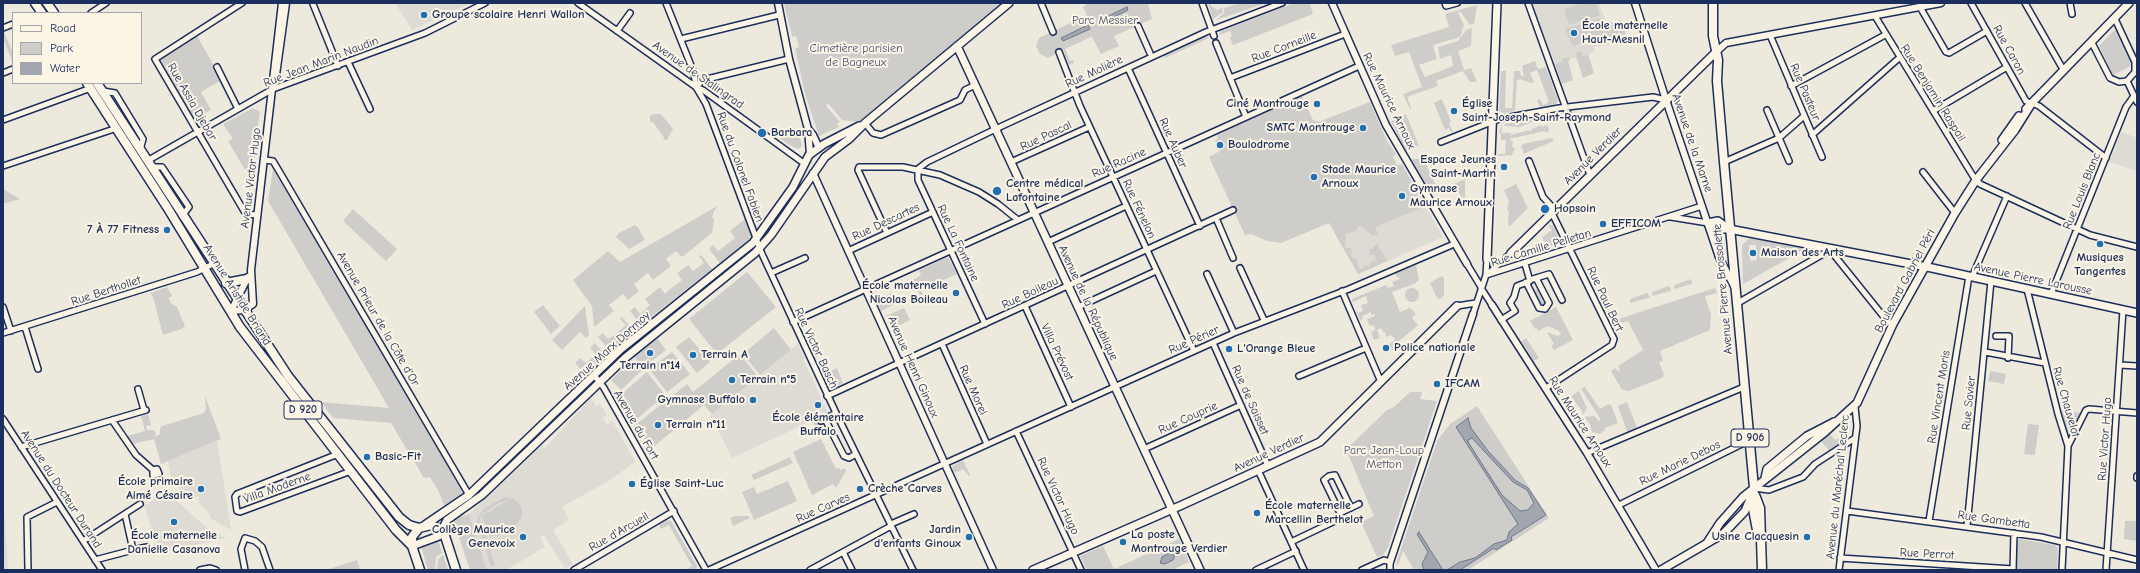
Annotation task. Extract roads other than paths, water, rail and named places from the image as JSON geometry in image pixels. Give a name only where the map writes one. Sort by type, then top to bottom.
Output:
[{"type":"main road","points":[[35,3],[41,12]]},
{"type":"main road","points":[[47,3],[53,12]]},
{"type":"main road","points":[[819,148],[825,157],[849,139],[865,123],[1009,3]]},
{"type":"main road","points":[[1487,259],[1497,3]]},
{"type":"main road","name":"Avenue Pierre Brossolette","points":[[1713,3],[1714,22],[1712,36],[1716,52],[1713,63],[1717,81],[1754,492],[1760,508],[1762,529],[1760,538],[1762,570]]},
{"type":"main road","name":"Boulevard Gabriel Péri","points":[[1754,492],[1765,478],[1820,437],[1854,407],[1867,385],[1893,324],[1955,213],[1976,180],[2015,130],[2032,104],[2129,3]]},
{"type":"main road","name":"Avenue de la République","points":[[957,46],[1200,570]]},
{"type":"main road","name":"Avenue Verdier","points":[[1511,253],[1716,52]]},
{"type":"main road","name":"Avenue Aristide Briand","points":[[92,85],[103,91],[213,264],[288,376],[375,488],[404,522],[422,527],[435,526],[442,531]]},
{"type":"main road","name":"Avenue Aristide Briand","points":[[92,85],[231,312],[258,352],[402,537],[412,546],[420,570]]},
{"type":"main road","points":[[810,154],[865,123]]},
{"type":"main road","name":"Avenue Marx Dormoy","points":[[442,531],[447,520],[621,349],[756,239],[793,187],[810,154]]},
{"type":"main road","name":"Avenue Marx Dormoy","points":[[422,527],[471,498],[482,495],[635,349],[760,248],[825,157]]},
{"type":"main road","points":[[805,164],[814,172]]},
{"type":"main road","name":"Avenue Pierre Larousse","points":[[1708,223],[1719,229],[1730,229],[1830,250],[1924,267],[2137,313]]},
{"type":"main road","points":[[226,283],[247,279]]},
{"type":"main road","name":"Avenue Verdier","points":[[1033,570],[1320,442],[1458,306]]},
{"type":"main road","points":[[1661,570],[1723,534],[1745,511],[1754,492]]},
{"type":"main road","points":[[422,527],[412,537],[412,546],[437,538],[442,531]]},
{"type":"main road","points":[[442,531],[456,570]]},
{"type":"street","points":[[92,12],[106,3]]},
{"type":"street","name":"Rue Assia Djebar","points":[[242,3],[155,59],[244,211],[247,214],[257,215]]},
{"type":"street","name":"Avenue Victor Hugo","points":[[273,89],[272,73],[281,3]]},
{"type":"street","name":"Avenue Victor Hugo","points":[[244,310],[253,304],[251,270],[257,215],[273,89],[278,73],[286,3]]},
{"type":"street","name":"Rue Jean Marin Naudin","points":[[149,164],[198,132],[273,89],[425,33],[485,3]]},
{"type":"street","name":"Avenue de Stalingrad","points":[[578,3],[696,87],[703,90],[805,164]]},
{"type":"street","name":"Rue du Colonel Fabien","points":[[666,3],[694,73],[696,87],[706,104],[760,248]]},
{"type":"street","points":[[775,3],[808,129],[810,154]]},
{"type":"street","points":[[778,3],[779,15]]},
{"type":"street","points":[[1041,3],[1053,32]]},
{"type":"street","points":[[1202,3],[1214,36]]},
{"type":"street","name":"Rue Molière","points":[[918,169],[927,162],[996,129],[1212,29],[1282,3]]},
{"type":"street","name":"Rue Maurice Arnoux","points":[[1332,3],[1389,132],[1454,244],[1587,453],[1656,570]]},
{"type":"street","points":[[1445,3],[1446,6],[1456,3]]},
{"type":"street","points":[[1528,3],[1590,175]]},
{"type":"street","name":"Avenue de la Marne","points":[[1635,3],[1702,206],[1724,268],[1735,288]]},
{"type":"street","points":[[1716,52],[1724,44],[1941,3]]},
{"type":"street","name":"Rue Caron","points":[[1971,3],[2026,101],[2106,158]]},
{"type":"street","points":[[2025,3],[2064,71]]},
{"type":"street","points":[[2070,3],[2072,14]]},
{"type":"street","points":[[313,4],[338,66]]},
{"type":"street","points":[[1920,7],[1946,52],[1949,53],[1987,32]]},
{"type":"street","points":[[618,31],[630,13]]},
{"type":"street","points":[[681,39],[779,15]]},
{"type":"street","name":"Rue Benjamin Raspail","points":[[1874,16],[1976,180]]},
{"type":"street","points":[[2092,43],[2110,78],[2119,82],[2127,81],[2134,72],[2135,62],[2115,19]]},
{"type":"street","points":[[1138,26],[1150,53]]},
{"type":"street","name":"Rue Corneille","points":[[1230,78],[1345,34]]},
{"type":"street","name":"Rue Pasteur","points":[[1770,35],[1822,157]]},
{"type":"street","points":[[1791,86],[1886,35]]},
{"type":"street","points":[[1216,42],[1246,117]]},
{"type":"street","name":"Rue Fénelon","points":[[1059,52],[1090,127],[1194,351]]},
{"type":"street","points":[[1812,135],[1899,58]]},
{"type":"street","points":[[696,87],[703,80],[789,60]]},
{"type":"street","points":[[348,62],[370,109]]},
{"type":"street","name":"Rue Racine","points":[[793,322],[952,252],[1034,212],[1359,66]]},
{"type":"street","points":[[217,67],[238,109]]},
{"type":"street","points":[[1933,111],[2007,67]]},
{"type":"street","name":"Rue Auber","points":[[1128,68],[1200,226]]},
{"type":"street","points":[[2127,81],[2137,102]]},
{"type":"street","points":[[3,120],[92,85]]},
{"type":"street","points":[[865,123],[875,134],[881,135],[960,100],[964,90],[975,85]]},
{"type":"street","name":"Rue Louis Blanc","points":[[2051,294],[2126,107],[2134,96]]},
{"type":"street","points":[[1440,142],[1493,120],[1566,108],[1654,97],[1666,100]]},
{"type":"street","points":[[1767,110],[1789,161]]},
{"type":"street","points":[[1724,162],[1779,138],[1804,116]]},
{"type":"street","name":"Rue Pascal","points":[[1011,162],[1090,127]]},
{"type":"street","points":[[3,166],[117,128]]},
{"type":"street","points":[[808,129],[813,135],[819,148]]},
{"type":"street","name":"Avenue Prieur de la Côte d'Or","points":[[264,160],[273,161],[471,498]]},
{"type":"street","name":"Rue Paul Bert","points":[[1529,161],[1543,197],[1554,211],[1570,249],[1614,338],[1612,345],[1546,388]]},
{"type":"street","points":[[887,233],[858,170],[861,166],[891,166],[918,169],[940,175],[974,189],[998,204],[1018,220]]},
{"type":"street","name":"Rue La Fontaine","points":[[918,169],[918,180],[985,324]]},
{"type":"street","name":"Avenue Henri Ginoux","points":[[814,172],[993,570]]},
{"type":"street","points":[[1923,172],[1955,213]]},
{"type":"street","points":[[1976,180],[2077,230],[2090,235],[2137,247]]},
{"type":"street","name":"Rue Vincent Moris","points":[[1929,521],[1971,277],[2007,196]]},
{"type":"street","points":[[1048,242],[1126,206]]},
{"type":"street","name":"Rue Camille Pelletan","points":[[1486,276],[1702,206]]},
{"type":"street","name":"Rue Boileau","points":[[827,396],[1234,210]]},
{"type":"street","name":"Rue Descartes","points":[[848,250],[933,212]]},
{"type":"street","name":"Rue Camille Pelletan","points":[[1670,216],[1708,223]]},
{"type":"street","points":[[1216,218],[1233,258]]},
{"type":"street","name":"Rue Périer","points":[[945,463],[1264,320],[1342,291],[1454,244]]},
{"type":"street","name":"Rue Victor Basch","points":[[760,248],[827,396],[913,570]]},
{"type":"street","points":[[1736,304],[1830,250],[1888,322],[1893,324]]},
{"type":"street","name":"Avenue Verdier","points":[[1486,276],[1499,266],[1511,253]]},
{"type":"street","points":[[771,273],[805,258]]},
{"type":"street","points":[[1390,570],[1390,562],[1486,276],[1487,259]]},
{"type":"street","name":"Rue Berthollet","points":[[3,333],[205,269],[213,264]]},
{"type":"street","points":[[1525,264],[1540,308],[1545,309],[1549,303],[1531,280]]},
{"type":"street","points":[[1240,268],[1264,320]]},
{"type":"street","name":"Avenue Victor Hugo","points":[[231,312],[238,301],[251,270]]},
{"type":"street","points":[[1078,307],[1156,271]]},
{"type":"street","points":[[1207,274],[1234,333]]},
{"type":"street","points":[[1501,320],[1515,311],[1510,304],[1517,286],[1549,274],[1562,300]]},
{"type":"street","name":"Rue Savier","points":[[1967,526],[1991,282]]},
{"type":"street","name":"Rue Chauvelot","points":[[2027,289],[2045,363],[2068,446],[2062,570]]},
{"type":"street","points":[[1342,291],[1381,382]]},
{"type":"street","name":"Avenue Verdier","points":[[1458,306],[1476,303]]},
{"type":"street","points":[[3,306],[11,331]]},
{"type":"street","name":"Villa Prévost","points":[[1025,306],[1071,407]]},
{"type":"street","points":[[231,312],[244,310]]},
{"type":"street","name":"Rue Victor Hugo","points":[[2106,570],[2124,310]]},
{"type":"street","points":[[25,327],[38,369]]},
{"type":"street","points":[[1996,336],[2009,336],[2008,358]]},
{"type":"street","name":"Rue de Saisset","points":[[1213,343],[1268,466]]},
{"type":"street","name":"Rue Morel","points":[[942,344],[987,444]]},
{"type":"street","points":[[1299,376],[1366,348]]},
{"type":"street","points":[[1984,352],[2008,358],[2045,363]]},
{"type":"street","points":[[2120,365],[2137,366]]},
{"type":"street","name":"Avenue du Fort","points":[[594,375],[600,382],[708,570]]},
{"type":"street","points":[[1587,453],[1744,388]]},
{"type":"street","points":[[22,447],[145,410],[138,389]]},
{"type":"street","name":"Rue Couprie","points":[[1144,449],[1241,405]]},
{"type":"street","name":"Avenue du Maréchal Leclerc","points":[[1839,570],[1855,438],[1857,415],[1854,407]]},
{"type":"street","points":[[2068,446],[2086,410],[2089,408],[2137,413]]},
{"type":"street","points":[[836,413],[823,420],[844,456],[849,458],[856,454]]},
{"type":"street","name":"Avenue du Docteur Durand","points":[[3,419],[102,570]]},
{"type":"street","points":[[112,420],[132,451],[153,470]]},
{"type":"street","name":"Rue Victor Hugo","points":[[1016,431],[1081,570]]},
{"type":"street","points":[[1754,492],[1769,490],[1803,477],[1815,464],[1855,438]]},
{"type":"street","name":"Rue Marie Debos","points":[[1619,505],[1750,440]]},
{"type":"street","name":"Villa Moderne","points":[[338,454],[237,494],[235,497],[237,511],[240,512],[351,471]]},
{"type":"street","name":"Rue Carves","points":[[708,570],[945,463]]},
{"type":"street","points":[[1258,470],[1304,570]]},
{"type":"street","points":[[1340,513],[1324,480],[1329,476],[1334,475],[1350,508]]},
{"type":"street","points":[[28,570],[27,517],[57,502]]},
{"type":"street","points":[[83,542],[140,504]]},
{"type":"street","points":[[1291,542],[1337,520],[1340,513],[1359,504]]},
{"type":"street","name":"Rue d'Arcueil","points":[[574,570],[674,511]]},
{"type":"street","name":"Rue Gambetta","points":[[1847,511],[1967,526],[2064,541],[2137,560]]},
{"type":"street","points":[[125,514],[133,550]]},
{"type":"street","points":[[810,570],[891,525],[914,514]]},
{"type":"street","points":[[2013,569],[2014,533]]},
{"type":"street","points":[[245,570],[241,549],[245,538],[253,540],[262,547],[270,570]]},
{"type":"street","points":[[95,560],[147,547]]},
{"type":"street","points":[[1256,570],[1296,551]]},
{"type":"street","points":[[843,552],[852,570]]},
{"type":"street","name":"Rue Perrot","points":[[1840,558],[2013,569]]},
{"type":"street","points":[[1362,570],[1382,560],[1390,562]]},
{"type":"street","points":[[200,570],[210,568],[216,570]]},
{"type":"water","points":[[1127,7],[1128,10],[1101,23],[1100,20]]},
{"type":"water","points":[[1088,25],[1090,29],[1063,41],[1061,38]]},
{"type":"water","points":[[1468,418],[1471,428],[1488,451],[1515,480],[1528,488],[1546,515],[1511,537],[1512,540],[1496,550],[1494,548],[1460,570],[1447,570],[1460,562],[1475,558],[1494,544],[1507,540],[1509,532],[1518,524],[1456,427]],"holes":[[[1472,438],[1513,482],[1527,490],[1534,503],[1528,510],[1520,511],[1502,495],[1468,440]]]},
{"type":"water","points":[[1419,532],[1443,570],[1424,570],[1422,564],[1428,552],[1417,534]]},
{"type":"water","points":[[1169,553],[1175,555],[1173,560],[1165,564],[1160,563],[1162,557]]},
{"type":"tunnel","points":[[814,424],[821,421]]},
{"type":"place","name":"Groupe scolaire Henri Wallon","points":[[424,15]]},
{"type":"place","name":"École maternelle Haut-Mesnil","points":[[1574,33]]},
{"type":"place","name":"Ciné Montrouge","points":[[1317,104]]},
{"type":"place","name":"Église Saint-Joseph-Saint-Raymond","points":[[1454,111]]},
{"type":"place","name":"SMTC Montrouge","points":[[1363,128]]},
{"type":"place","name":"Barbara","points":[[762,133]]},
{"type":"place","name":"Boulodrome","points":[[1220,145]]},
{"type":"place","name":"Espace Jeunes Saint-Martin","points":[[1504,167]]},
{"type":"place","name":"Stade Maurice Arnoux","points":[[1314,177]]},
{"type":"place","name":"Centre médical Lafontaine","points":[[997,191]]},
{"type":"place","name":"Gymnase Maurice Arnoux","points":[[1402,196]]},
{"type":"place","name":"Hopsoin","points":[[1545,209]]},
{"type":"place","name":"EFFICOM","points":[[1603,224]]},
{"type":"place","name":"7 À 77 Fitness","points":[[167,230]]},
{"type":"place","name":"Musiques Tangentes","points":[[2100,244]]},
{"type":"place","name":"Maison des Arts","points":[[1753,253]]},
{"type":"place","name":"École maternelle Nicolas Boileau","points":[[956,293]]},
{"type":"place","name":"Police nationale","points":[[1386,348]]},
{"type":"place","name":"L'Orange Bleue","points":[[1229,349]]},
{"type":"place","name":"Terrain n°14","points":[[650,353]]},
{"type":"place","name":"Terrain A","points":[[693,355]]},
{"type":"place","name":"Terrain n°5","points":[[732,380]]},
{"type":"place","name":"IFCAM","points":[[1437,384]]},
{"type":"place","name":"Gymnase Buffalo","points":[[753,400]]},
{"type":"place","name":"École élémentaire Buffalo","points":[[818,405]]},
{"type":"place","name":"Terrain n°11","points":[[658,425]]},
{"type":"place","name":"Basic-Fit","points":[[367,457]]},
{"type":"place","name":"Église Saint-Luc","points":[[632,484]]},
{"type":"place","name":"École primaire Aimé Césaire","points":[[201,489]]},
{"type":"place","name":"Crèche Carves","points":[[860,489]]},
{"type":"place","name":"École maternelle Marcellin Berthelot","points":[[1257,513]]},
{"type":"place","name":"École maternelle Danielle Casanova","points":[[174,522]]},
{"type":"place","name":"Collège Maurice Genevoix","points":[[523,537]]},
{"type":"place","name":"Jardin d'enfants Ginoux","points":[[969,537]]},
{"type":"place","name":"Usine Clacquesin","points":[[1807,537]]},
{"type":"place","name":"La poste Montrouge Verdier","points":[[1123,542]]},
{"type":"park label","name":"Parc Messier","points":[[1105,21]]},
{"type":"park label","name":"Cimetière parisien de Bagneux","points":[[856,56]]},
{"type":"park label","name":"Parc Jean-Loup Metton","points":[[1384,458]]}]
